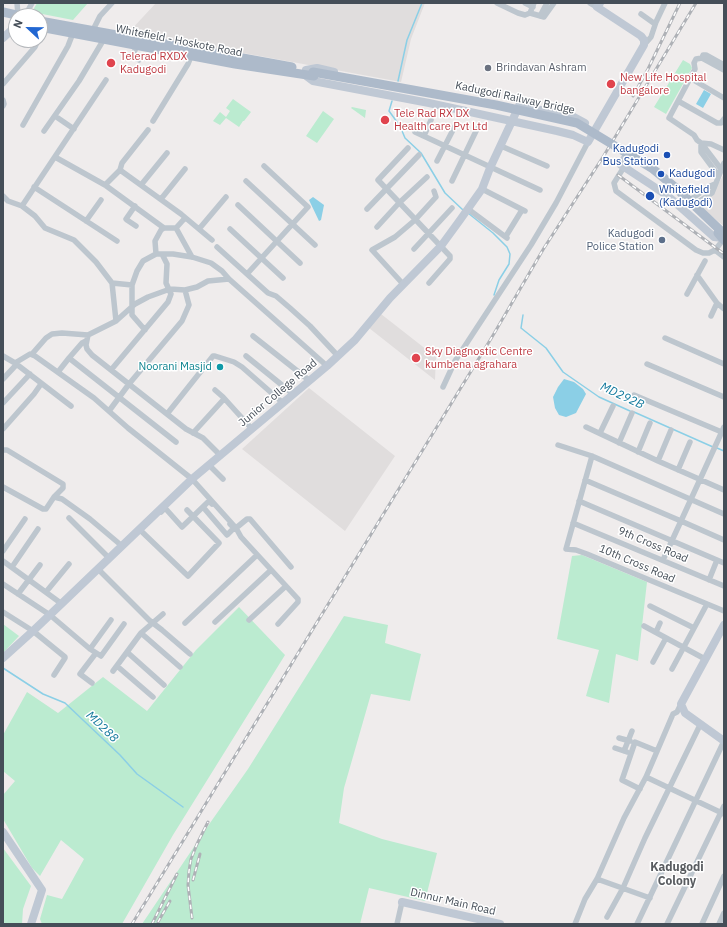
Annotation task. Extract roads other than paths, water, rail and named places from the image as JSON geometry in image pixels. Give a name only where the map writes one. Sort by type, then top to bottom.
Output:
[{"type":"main road","points":[[48,27],[93,30],[193,52]]},
{"type":"main road","name":"Whitefield - Hoskote Road","points":[[48,28],[137,45],[193,52]]},
{"type":"main road","name":"Kadugodi Railway Bridge","points":[[193,52],[488,104],[577,122],[653,169],[676,188],[722,235]]},
{"type":"street","points":[[93,30],[100,16],[112,3]]},
{"type":"street","points":[[497,3],[518,13],[525,15],[530,13],[545,17],[554,3]]},
{"type":"street","points":[[525,3],[534,5],[530,13]]},
{"type":"street","points":[[540,16],[547,3]]},
{"type":"street","points":[[443,387],[455,361],[542,227],[588,142],[644,45],[651,37],[665,3]]},
{"type":"street","points":[[596,4],[641,36],[644,40],[644,45]]},
{"type":"street","points":[[641,14],[656,24]]},
{"type":"street","points":[[23,125],[73,33]]},
{"type":"street","points":[[44,131],[79,81],[104,39]]},
{"type":"street","points":[[137,45],[133,55],[138,60]]},
{"type":"street","points":[[3,84],[34,48]]},
{"type":"street","points":[[153,121],[193,52]]},
{"type":"street","points":[[693,202],[708,187],[715,184],[723,166],[697,140],[694,135],[669,118],[695,69],[695,61],[698,58],[702,58],[703,55],[706,55],[724,65]]},
{"type":"street","points":[[702,58],[724,70]]},
{"type":"street","points":[[588,142],[573,135],[414,100],[313,81],[310,73],[317,68],[572,116],[595,130]]},
{"type":"street","points":[[690,78],[724,98]]},
{"type":"street","points":[[22,206],[106,80]]},
{"type":"street","points":[[3,100],[3,106]]},
{"type":"street","points":[[678,101],[717,123],[721,123],[724,119]]},
{"type":"street","name":"Junior College Road","points":[[3,658],[62,604],[109,558],[150,522],[192,479],[327,366],[355,340],[390,298],[441,246],[468,209],[482,189],[490,168],[520,106]]},
{"type":"street","points":[[55,116],[74,129]]},
{"type":"street","points":[[424,136],[431,120]]},
{"type":"street","points":[[437,161],[455,126]]},
{"type":"street","points":[[452,181],[466,156],[478,129]]},
{"type":"street","points":[[105,185],[120,170],[122,163],[148,130]]},
{"type":"street","points":[[415,132],[540,190]]},
{"type":"street","points":[[718,175],[700,152],[703,146],[711,144],[724,150]]},
{"type":"street","points":[[501,146],[547,166]]},
{"type":"street","points":[[408,148],[378,180],[448,253],[450,259],[429,283]]},
{"type":"street","points":[[624,167],[614,183],[616,191],[696,250],[706,253],[715,250],[722,235],[723,228],[662,172],[638,155],[629,151],[621,165],[653,186],[669,197],[714,237],[722,235]]},
{"type":"street","points":[[141,185],[167,153]]},
{"type":"street","points":[[367,209],[419,155]]},
{"type":"street","points":[[55,157],[105,185],[164,228],[176,228],[185,218]]},
{"type":"street","points":[[247,274],[308,207],[264,166]]},
{"type":"street","points":[[160,199],[185,169]]},
{"type":"street","points":[[120,170],[212,240]]},
{"type":"street","points":[[377,227],[399,203],[427,177]]},
{"type":"street","points":[[246,181],[315,245]]},
{"type":"street","points":[[34,187],[117,241]]},
{"type":"street","points":[[468,209],[507,237],[524,211],[482,189]]},
{"type":"street","points":[[403,284],[372,250],[395,237],[415,220],[436,197],[434,191]]},
{"type":"street","points":[[3,196],[8,201],[22,206],[35,216],[45,228],[74,240],[96,262],[112,283],[116,321]]},
{"type":"street","points":[[199,229],[226,197]]},
{"type":"street","points":[[86,221],[101,200]]},
{"type":"street","points":[[238,205],[300,262]]},
{"type":"street","points":[[135,206],[126,220],[136,226]]},
{"type":"street","points":[[414,249],[452,208]]},
{"type":"street","points":[[111,370],[168,302],[166,283],[167,264],[159,254],[155,241],[164,228]]},
{"type":"street","points":[[176,228],[192,257]]},
{"type":"street","points":[[230,229],[283,278]]},
{"type":"street","points":[[217,247],[268,293],[276,296],[310,326],[338,356]]},
{"type":"street","points":[[715,250],[724,257]]},
{"type":"street","points":[[145,330],[132,315],[132,285],[137,271],[143,261],[159,254],[173,254],[192,257],[211,263],[222,271],[229,279],[327,366]]},
{"type":"street","points":[[687,294],[705,261]]},
{"type":"street","points":[[697,274],[717,303],[724,309]]},
{"type":"street","points":[[58,372],[87,338],[116,321],[132,307],[148,297],[197,287],[208,281],[229,279]]},
{"type":"street","points":[[112,283],[132,285]]},
{"type":"street","points":[[109,411],[129,384],[182,320],[189,305],[185,290]]},
{"type":"street","points":[[711,316],[717,303]]},
{"type":"street","points":[[3,379],[16,364],[27,355],[32,354],[46,338],[52,334],[62,333],[87,338]]},
{"type":"street","points":[[253,336],[310,380]]},
{"type":"street","points":[[87,338],[87,349],[111,370],[186,429],[202,438],[220,456]]},
{"type":"street","points":[[665,338],[724,364]]},
{"type":"street","points":[[32,354],[94,398],[192,479],[236,528],[241,538],[299,601],[278,624]]},
{"type":"street","points":[[3,356],[30,374],[71,406]]},
{"type":"street","points":[[167,414],[213,356],[234,362],[242,367],[283,403]]},
{"type":"street","points":[[246,356],[293,394]]},
{"type":"street","points":[[69,358],[176,442]]},
{"type":"street","points":[[647,364],[724,397]]},
{"type":"street","points":[[3,403],[30,374]]},
{"type":"street","points":[[3,429],[41,384]]},
{"type":"street","points":[[215,390],[252,429]]},
{"type":"street","points":[[634,395],[723,430],[663,560]]},
{"type":"street","points":[[193,433],[224,400]]},
{"type":"street","points":[[600,433],[613,406]]},
{"type":"street","points":[[619,442],[632,413]]},
{"type":"street","points":[[638,452],[650,423]]},
{"type":"street","points":[[586,426],[638,452],[724,490]]},
{"type":"street","points":[[658,461],[671,430]]},
{"type":"street","points":[[678,470],[690,442]]},
{"type":"street","points":[[558,445],[592,456],[724,514]]},
{"type":"street","points":[[3,450],[7,450],[63,484],[63,488],[54,497],[46,509],[43,509],[3,487]]},
{"type":"street","points":[[574,523],[592,456]]},
{"type":"street","points":[[209,465],[223,479]]},
{"type":"street","points":[[585,480],[724,540]]},
{"type":"street","points":[[54,497],[62,499],[122,546]]},
{"type":"street","points":[[150,522],[165,508],[182,527],[209,500],[234,528],[227,535],[203,507]]},
{"type":"street","points":[[579,501],[724,563]]},
{"type":"street","points":[[140,531],[188,576],[219,543],[187,510]]},
{"type":"street","points":[[68,518],[109,558]]},
{"type":"street","points":[[236,528],[247,519],[250,519],[291,567]]},
{"type":"street","points":[[3,551],[25,520]]},
{"type":"street","name":"9th Cross Road","points":[[574,523],[724,586]]},
{"type":"street","name":"10th Cross Road","points":[[574,523],[566,550],[576,550],[724,612]]},
{"type":"street","points":[[12,567],[38,529]]},
{"type":"street","points":[[184,623],[257,555]]},
{"type":"street","points":[[709,580],[717,560]]},
{"type":"street","points":[[3,561],[62,604]]},
{"type":"street","points":[[46,592],[69,564]]},
{"type":"street","points":[[18,594],[40,565]]},
{"type":"street","points":[[98,569],[152,623],[190,654]]},
{"type":"street","points":[[216,622],[271,570]]},
{"type":"street","points":[[3,584],[50,615],[90,649],[101,656],[124,624]]},
{"type":"street","points":[[249,620],[286,586]]},
{"type":"street","points":[[672,669],[707,604]]},
{"type":"street","points":[[650,606],[694,628]]},
{"type":"street","points":[[3,612],[33,631],[65,658],[54,675]]},
{"type":"street","points":[[113,671],[141,633],[163,614]]},
{"type":"street","points":[[90,649],[111,620]]},
{"type":"street","points":[[656,632],[660,623]]},
{"type":"street","points":[[576,924],[585,899],[597,879],[624,818],[646,777],[673,714],[677,712],[724,625]]},
{"type":"street","points":[[644,626],[705,659]]},
{"type":"street","points":[[141,633],[180,667]]},
{"type":"street","points":[[653,662],[666,638]]},
{"type":"street","points":[[127,652],[164,685]]},
{"type":"street","points":[[92,683],[80,674],[96,653]]},
{"type":"street","points":[[117,666],[153,697]]},
{"type":"street","points":[[637,924],[724,741],[685,713],[681,704]]},
{"type":"street","points":[[607,917],[623,888],[700,725]]},
{"type":"street","points":[[624,751],[632,731]]},
{"type":"street","points":[[619,738],[635,742],[658,751]]},
{"type":"street","points":[[635,742],[622,780],[640,789]]},
{"type":"street","points":[[615,748],[631,753]]},
{"type":"street","points":[[646,777],[722,813]]},
{"type":"street","points":[[667,924],[722,813],[724,806]]},
{"type":"street","points":[[3,832],[42,890],[31,924]]},
{"type":"street","points":[[702,924],[724,876]]},
{"type":"street","points":[[597,879],[650,898]]},
{"type":"street","points":[[397,924],[402,902]]},
{"type":"street","name":"Dinnur Main Road","points":[[402,902],[485,922],[500,924]]},
{"type":"street","points":[[719,924],[724,913]]},
{"type":"water","points":[[704,90],[711,94],[703,108],[696,104]]},
{"type":"water","points":[[313,197],[324,205],[321,220],[319,221],[309,200]]},
{"type":"water","points":[[564,379],[574,382],[583,389],[586,394],[576,413],[566,417],[559,415],[555,408],[553,397]]},
{"type":"waterway","name":"MD292B","points":[[398,81],[407,40],[422,3]]},
{"type":"waterway","name":"MD292B","points":[[392,101],[389,111],[400,126],[405,138],[421,153],[445,193],[463,210]]},
{"type":"waterway","name":"MD292B","points":[[468,213],[493,233],[507,247],[510,254],[509,264],[499,280],[494,295]]},
{"type":"waterway","name":"MD292B","points":[[523,315],[521,328],[546,348],[563,372],[599,397],[630,411]]},
{"type":"waterway","name":"MD292B","points":[[634,412],[713,447]]},
{"type":"waterway","name":"MD292B","points":[[717,448],[724,451]]},
{"type":"waterway","name":"MD288","points":[[3,668],[43,694],[65,703],[120,755],[137,774],[183,807]]},
{"type":"railway","points":[[633,96],[648,69],[680,3]]},
{"type":"railway","points":[[132,924],[492,337],[544,248],[603,157],[696,3]]},
{"type":"railway","points":[[618,175],[724,254]]},
{"type":"railway","points":[[192,918],[188,885],[189,871],[191,859],[208,822]]},
{"type":"railway","points":[[193,880],[200,854]]},
{"type":"railway","points":[[152,924],[177,874]]},
{"type":"railway","points":[[158,922],[170,901]]},
{"type":"place","name":"Telerad RXDX Kadugodi","points":[[111,63]]},
{"type":"place","name":"Brindavan Ashram","points":[[488,68]]},
{"type":"place","name":"New Life Hospital bangalore","points":[[611,84]]},
{"type":"place","name":"Tele Rad RX DX Health care Pvt Ltd","points":[[385,120]]},
{"type":"place","name":"Kadugodi Bus Station","points":[[667,155]]},
{"type":"place","name":"Kadugodi","points":[[661,174]]},
{"type":"place","name":"Whitefield (Kadugodi)","points":[[650,196]]},
{"type":"place","name":"Kadugodi Police Station","points":[[662,240]]},
{"type":"place","name":"Sky Diagnostic Centre kumbena agrahara","points":[[416,358]]},
{"type":"place","name":"Noorani Masjid","points":[[220,367]]},
{"type":"district","name":"Kadugodi Colony","points":[[677,875]]}]
